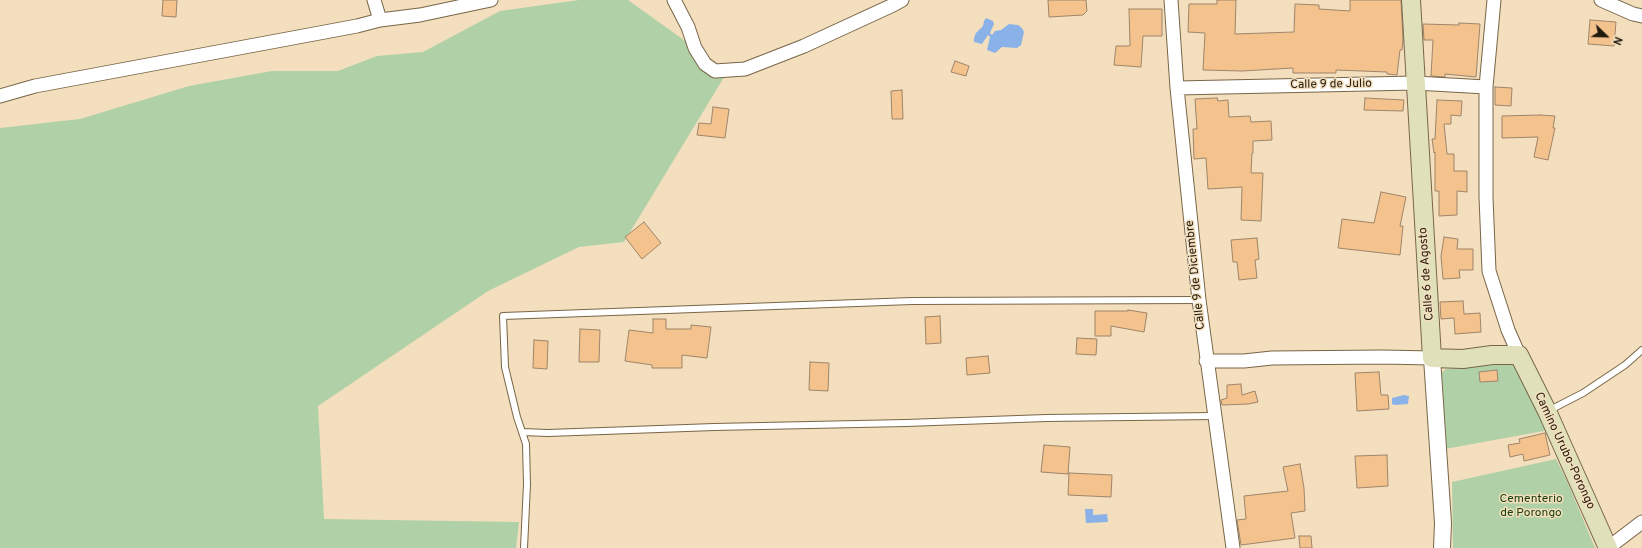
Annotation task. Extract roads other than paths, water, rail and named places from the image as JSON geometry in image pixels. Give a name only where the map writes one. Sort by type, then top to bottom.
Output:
[{"type":"main road","name":"Calle 6 de Agosto","points":[[1411,0],[1432,358]]},
{"type":"main road","points":[[1432,358],[1462,359],[1492,355],[1519,355]]},
{"type":"main road","name":"Camino Urubo-Porongo","points":[[1519,355],[1547,411],[1608,548]]},
{"type":"street","points":[[374,0],[380,20]]},
{"type":"street","points":[[0,96],[35,86],[357,26],[380,20],[420,15],[491,0]]},
{"type":"street","points":[[674,0],[688,27],[695,48],[705,64],[715,71],[745,69],[804,46],[902,0]]},
{"type":"street","name":"Calle 9 de Diciembre","points":[[1171,0],[1177,88],[1199,300],[1206,361],[1233,548]]},
{"type":"street","points":[[1494,0],[1486,87],[1486,197],[1490,272],[1508,330],[1519,355]]},
{"type":"street","points":[[1601,0],[1633,14],[1642,16]]},
{"type":"street","name":"Calle 9 de Julio","points":[[1177,88],[1415,84],[1486,87]]},
{"type":"street","points":[[1206,361],[1244,361],[1272,358],[1432,358]]},
{"type":"street","name":"Calle 6 de Agosto","points":[[1432,358],[1443,522],[1442,548]]},
{"type":"street","points":[[1608,548],[1642,522]]},
{"type":"lane","points":[[524,548],[527,484],[526,444],[517,417],[505,367],[503,316],[912,301],[1199,300]]},
{"type":"lane","points":[[1547,411],[1583,392],[1625,365],[1642,350]]},
{"type":"lane","points":[[522,432],[906,423],[1046,418],[1214,416]]},
{"type":"water","points":[[986,18],[993,21],[994,24],[990,33],[992,35],[995,31],[1001,30],[1009,24],[1018,25],[1022,28],[1024,32],[1021,45],[1017,48],[1002,47],[995,53],[987,50],[990,37],[988,35],[982,44],[974,42],[976,33],[983,26]]},
{"type":"water","points":[[1404,395],[1409,396],[1408,404],[1392,404],[1392,398]]},
{"type":"water","points":[[1085,509],[1093,509],[1093,515],[1107,514],[1108,522],[1086,523]]},
{"type":"park label","name":"Cementerio de Porongo","points":[[1531,507]]}]
